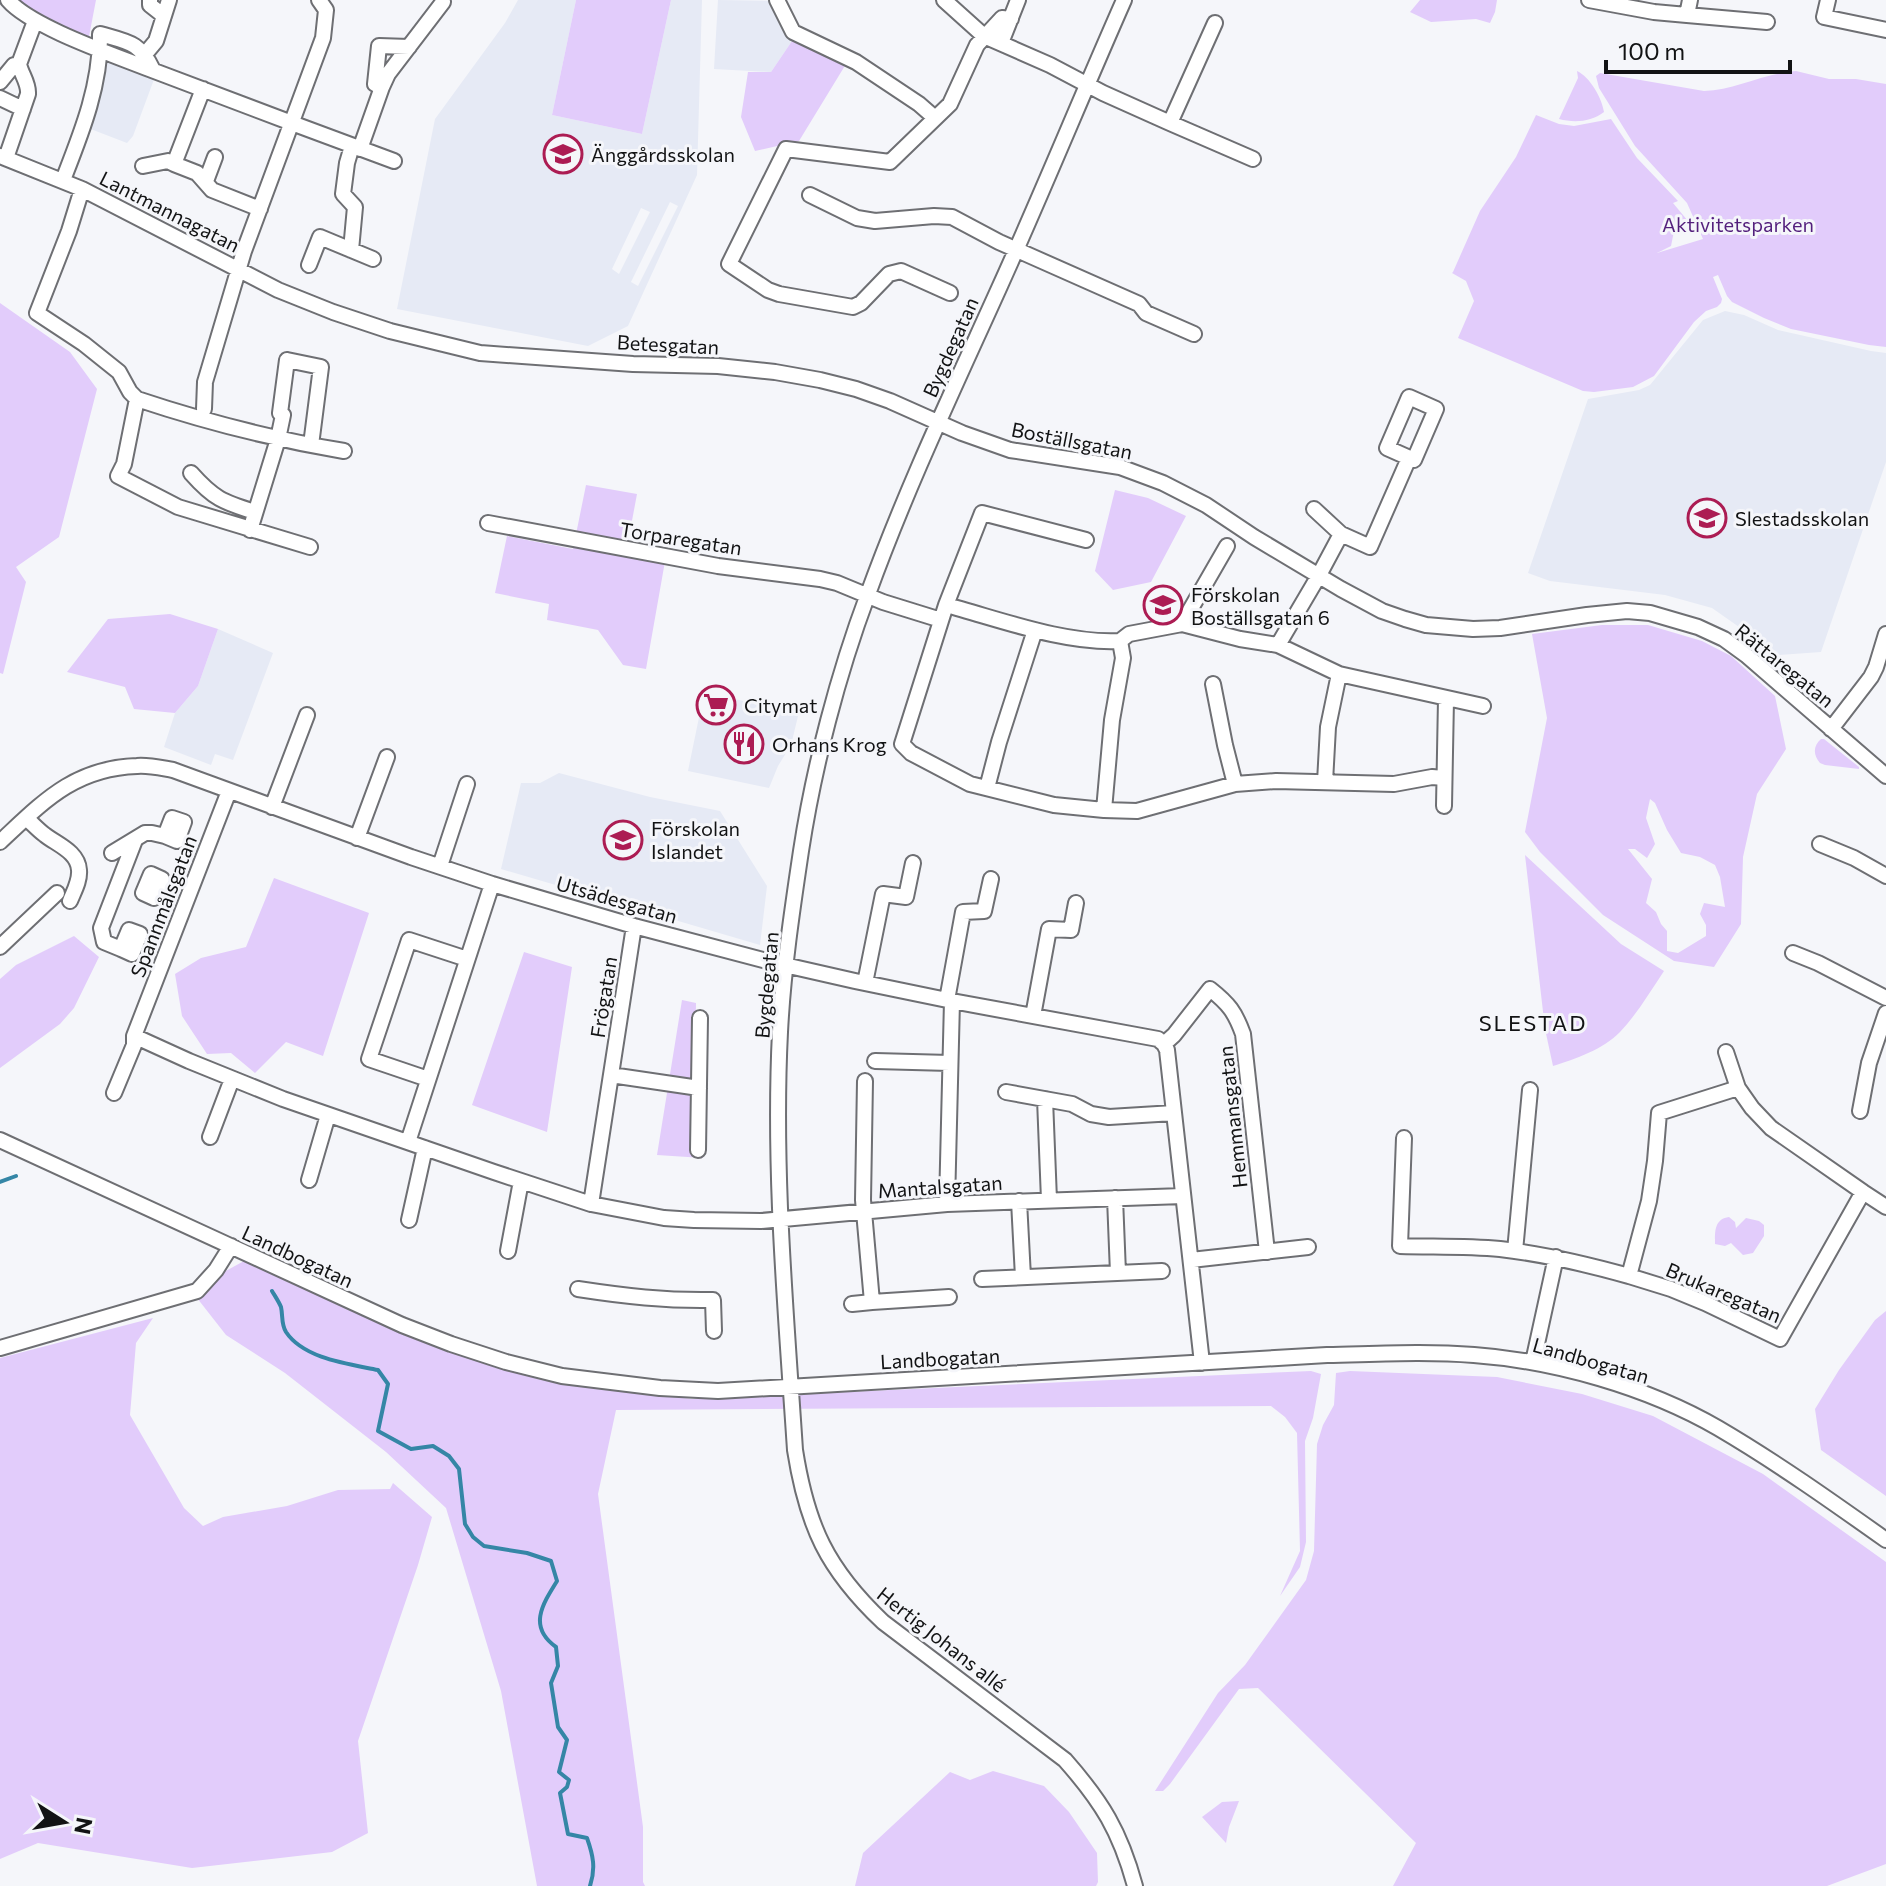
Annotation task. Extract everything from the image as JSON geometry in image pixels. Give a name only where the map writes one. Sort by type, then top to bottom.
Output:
[{"type":"street","points":[[8,0],[35,21],[101,50],[394,161]]},
{"type":"street","points":[[150,0],[150,5],[164,16]]},
{"type":"street","points":[[146,53],[156,41],[169,0]]},
{"type":"street","points":[[427,0],[444,1]]},
{"type":"street","points":[[777,0],[793,32],[856,62],[935,118]]},
{"type":"street","points":[[944,0],[984,36],[1253,159]]},
{"type":"street","points":[[1001,43],[1018,0]]},
{"type":"street","name":"Bygdegatan","points":[[791,1387],[782,1220],[779,1083],[786,965],[814,786],[846,659],[867,595],[938,422],[1017,249],[1124,0]]},
{"type":"street","points":[[1589,0],[1654,12],[1688,8],[1767,22]]},
{"type":"street","points":[[1828,0],[1824,17],[1886,30]]},
{"type":"street","points":[[351,250],[355,207],[343,194],[347,163],[388,74],[444,1]]},
{"type":"street","name":"Lantmannagatan","points":[[204,409],[205,382],[238,269],[323,38],[324,3]]},
{"type":"street","name":"Bygdegatan","points":[[950,293],[895,271],[853,307],[779,294],[729,264],[786,149],[890,162],[950,104],[984,36],[1002,18],[1011,19]]},
{"type":"street","name":"Lantmannagatan","points":[[35,21],[19,64],[29,87],[3,157],[82,189],[307,302],[390,331]]},
{"type":"street","points":[[1170,123],[1215,23]]},
{"type":"street","points":[[63,180],[83,129],[101,50],[100,34],[132,44],[146,53],[153,70]]},
{"type":"street","points":[[382,87],[375,84],[379,46],[409,47]]},
{"type":"street","name":"Lantmannagatan","points":[[0,82],[14,65],[19,64]]},
{"type":"street","points":[[174,164],[203,89]]},
{"type":"street","points":[[0,98],[23,109]]},
{"type":"street","points":[[206,181],[215,157]]},
{"type":"street","name":"Lantmannagatan","points":[[143,166],[168,161],[197,173],[212,190],[260,209]]},
{"type":"street","name":"Lantmannagatan","points":[[82,189],[37,313],[119,372],[137,399]]},
{"type":"street","points":[[810,195],[857,218],[875,221],[952,217],[1139,304],[1146,313],[1194,334]]},
{"type":"street","points":[[309,265],[320,237],[373,259]]},
{"type":"street","name":"Betesgatan","points":[[390,331],[480,353],[775,372],[856,389],[938,422]]},
{"type":"street","points":[[250,530],[278,439],[287,360],[321,367],[311,445]]},
{"type":"street","points":[[310,547],[178,507],[118,476],[124,464],[137,399],[206,422],[344,451]]},
{"type":"street","name":"Boställsgatan","points":[[938,422],[1010,450],[1120,467],[1163,483],[1206,505],[1318,577],[1382,611],[1426,625],[1473,629],[1525,625]]},
{"type":"street","points":[[1314,509],[1341,534],[1370,547],[1409,458]]},
{"type":"street","points":[[191,473],[205,489],[223,501],[255,512]]},
{"type":"street","points":[[1086,540],[982,513],[943,612],[902,744],[911,753],[954,777],[987,788],[1054,805],[1104,810],[1137,811],[1235,784],[1276,781],[1394,784],[1432,777],[1444,778]]},
{"type":"street","name":"Torparegatan","points":[[488,523],[704,563],[820,579],[867,595]]},
{"type":"street","points":[[1278,645],[1341,534]]},
{"type":"street","points":[[1182,624],[1227,546]]},
{"type":"street","points":[[867,595],[883,602],[1101,642],[1120,641],[1129,634],[1182,624],[1278,645],[1339,674],[1483,706]]},
{"type":"street","name":"Rättaregatan","points":[[1525,625],[1627,611],[1671,618],[1698,627],[1724,639],[1746,655],[1886,776]]},
{"type":"street","points":[[987,788],[1035,630]]},
{"type":"street","name":"Rättaregatan","points":[[1831,729],[1871,677],[1886,635]]},
{"type":"street","points":[[1104,810],[1112,720],[1123,658],[1120,641]]},
{"type":"street","points":[[1325,782],[1328,727],[1339,674]]},
{"type":"street","points":[[1213,684],[1235,784]]},
{"type":"street","points":[[1444,806],[1446,699]]},
{"type":"street","points":[[272,807],[307,715]]},
{"type":"street","points":[[357,838],[387,757]]},
{"type":"street","name":"Utsädesgatan","points":[[0,842],[51,795],[88,775],[140,765],[173,770],[492,884],[634,926],[786,965]]},
{"type":"street","points":[[440,866],[467,784]]},
{"type":"street","name":"Spannmålsgatan","points":[[114,1093],[229,791]]},
{"type":"street","points":[[0,947],[63,897],[79,878],[80,868],[76,859],[26,818]]},
{"type":"street","points":[[112,853],[145,833],[165,836]]},
{"type":"street","points":[[121,949],[104,942],[101,935],[135,840]]},
{"type":"street","points":[[1820,844],[1886,876]]},
{"type":"street","points":[[865,983],[883,894],[906,897],[913,863]]},
{"type":"street","points":[[947,1204],[950,1001],[963,912],[984,911],[991,879]]},
{"type":"street","points":[[118,883],[143,893]]},
{"type":"street","points":[[408,1142],[492,884]]},
{"type":"street","points":[[1033,1016],[1049,929],[1071,930],[1076,903]]},
{"type":"street","name":"Frögatan","points":[[591,1204],[634,926]]},
{"type":"street","points":[[428,1079],[369,1059],[409,940],[467,959]]},
{"type":"street","points":[[1793,953],[1886,998]]},
{"type":"street","points":[[786,965],[950,1001],[1151,1037],[1164,1044],[1202,1363]]},
{"type":"street","name":"Hemmansgatan","points":[[1164,1044],[1174,1035],[1206,986],[1226,1001],[1236,1015],[1243,1034],[1267,1252]]},
{"type":"street","points":[[1860,1111],[1869,1063],[1886,1013]]},
{"type":"street","points":[[698,1150],[700,1018]]},
{"type":"street","points":[[134,1036],[232,1079],[328,1115],[591,1204],[664,1218],[782,1220]]},
{"type":"street","points":[[1726,1052],[1738,1088],[1771,1128],[1886,1207]]},
{"type":"street","points":[[875,1061],[950,1063]]},
{"type":"street","points":[[611,1075],[699,1088]]},
{"type":"street","points":[[210,1137],[232,1079]]},
{"type":"street","name":"Mantalsgatan","points":[[865,1081],[864,1211],[872,1302]]},
{"type":"street","points":[[1629,1276],[1649,1201],[1659,1113],[1738,1088]]},
{"type":"street","points":[[1515,1251],[1530,1090]]},
{"type":"street","points":[[1006,1092],[1072,1104],[1091,1114],[1109,1117],[1174,1113]]},
{"type":"street","points":[[1045,1099],[1049,1200]]},
{"type":"street","points":[[309,1180],[328,1115]]},
{"type":"street","name":"Brukaregatan","points":[[1404,1138],[1395,1246],[1497,1249],[1577,1261],[1671,1289],[1780,1339],[1863,1192]]},
{"type":"street","name":"Landbogatan","points":[[0,1140],[402,1325],[506,1362],[562,1376],[660,1388],[718,1391],[1417,1352],[1533,1362],[1628,1388],[1716,1427],[1801,1480],[1886,1540]]},
{"type":"street","points":[[409,1220],[425,1148]]},
{"type":"street","points":[[508,1251],[521,1181]]},
{"type":"street","name":"Mantalsgatan","points":[[782,1220],[947,1204],[1183,1196]]},
{"type":"street","points":[[1115,1198],[1118,1273]]},
{"type":"street","name":"Mantalsgatan","points":[[1019,1201],[1023,1277]]},
{"type":"street","points":[[0,1348],[197,1291],[216,1270],[231,1246]]},
{"type":"street","points":[[1191,1260],[1308,1247]]},
{"type":"street","points":[[1533,1362],[1556,1257]]},
{"type":"street","points":[[982,1279],[1162,1271]]},
{"type":"street","points":[[578,1289],[639,1299],[713,1300],[714,1331]]},
{"type":"street","points":[[852,1304],[949,1297]]},
{"type":"street","name":"Hertig Johans allé","points":[[791,1387],[795,1450],[810,1519],[823,1550],[841,1577],[883,1622],[1065,1760],[1104,1810],[1121,1841],[1135,1886]]},
{"type":"shaded area","name":"Änggårdsskolan","points":[[518,0],[576,0],[552,115],[642,134],[671,0],[702,0],[697,175],[628,326],[588,346],[397,309],[435,119],[505,23]],"holes":[[[670,202],[678,206],[638,286],[631,282]],[[641,208],[650,212],[619,274],[612,269]]]},
{"type":"shaded area","points":[[718,0],[776,1],[792,41],[771,72],[714,69]]},
{"type":"shaded area","points":[[106,55],[156,74],[133,136],[127,143],[88,128]]},
{"type":"shaded area","name":"Slestadsskolan","points":[[1725,311],[1744,315],[1778,330],[1886,353],[1886,462],[1821,652],[1779,655],[1712,608],[1665,595],[1550,581],[1528,573],[1588,399],[1639,390],[1650,385],[1703,320]]},
{"type":"shaded area","points":[[218,629],[273,653],[233,760],[215,754],[211,765],[164,747],[175,713],[198,686]]},
{"type":"shaded area","points":[[704,693],[799,712],[791,745],[769,788],[688,771]]},
{"type":"shaded area","name":"Förskolan Islandet","points":[[559,773],[650,797],[720,811],[767,886],[760,945],[501,869],[521,783],[540,783]]},
{"type":"green space","points":[[11,0],[96,0],[87,47]]},
{"type":"green space","points":[[576,0],[671,0],[642,134],[552,115]]},
{"type":"green space","points":[[1420,0],[1497,0],[1490,23],[1476,19],[1431,22],[1410,12]]},
{"type":"green space","points":[[792,41],[846,64],[799,141],[755,151],[741,117],[748,72],[771,72]]},
{"type":"green space","points":[[1577,71],[1595,88],[1604,112],[1582,121],[1559,119],[1578,78]]},
{"type":"green space","name":"Aktivitetsparken","points":[[1796,71],[1829,79],[1886,84],[1886,347],[1791,329],[1764,318],[1732,302],[1718,275],[1713,277],[1721,303],[1694,322],[1654,376],[1633,387],[1583,391],[1458,338],[1474,301],[1466,281],[1452,273],[1480,211],[1516,157],[1536,115],[1574,126],[1611,119],[1637,158],[1678,201],[1673,203],[1688,221],[1674,231],[1671,246],[1657,253],[1703,239],[1687,203],[1635,146],[1599,88],[1596,76],[1600,73],[1704,91]]},
{"type":"green space","points":[[0,303],[70,352],[97,389],[59,537],[16,567],[26,582],[3,674],[0,673]]},
{"type":"green space","points":[[586,485],[637,494],[628,542],[667,550],[646,669],[623,665],[598,630],[547,620],[549,604],[495,593],[507,536],[573,549]]},
{"type":"green space","points":[[1115,490],[1148,498],[1186,516],[1151,582],[1113,590],[1095,571]]},
{"type":"green space","points":[[170,614],[218,629],[198,686],[175,713],[134,709],[125,687],[67,672],[108,619]]},
{"type":"green space","points":[[1602,625],[1648,625],[1702,641],[1731,656],[1775,696],[1786,749],[1757,794],[1743,857],[1741,924],[1714,967],[1674,961],[1603,915],[1540,852],[1525,832],[1547,718],[1532,634]],"holes":[[[1650,799],[1681,853],[1700,857],[1715,865],[1725,907],[1704,903],[1700,914],[1706,925],[1706,936],[1678,953],[1667,951],[1667,931],[1656,912],[1646,903],[1652,879],[1628,849],[1635,849],[1647,858],[1655,844],[1646,818]]]},
{"type":"green space","points":[[1821,739],[1859,769],[1820,763],[1815,751]]},
{"type":"green space","points":[[1525,855],[1621,944],[1664,971],[1632,1018],[1606,1044],[1553,1066],[1545,1029]]},
{"type":"green space","points":[[274,878],[369,913],[323,1056],[286,1042],[255,1073],[231,1053],[207,1054],[182,1016],[175,974],[201,958],[246,947]]},
{"type":"green space","points":[[74,936],[99,957],[74,1008],[60,1024],[0,1068],[0,979],[16,965]]},
{"type":"green space","points":[[524,952],[572,967],[547,1132],[472,1105]]},
{"type":"green space","points":[[682,1000],[696,1003],[694,1153],[703,1154],[703,1158],[657,1155]]},
{"type":"green space","points":[[1729,1217],[1736,1228],[1746,1218],[1764,1225],[1764,1236],[1753,1253],[1743,1255],[1731,1243],[1725,1246],[1715,1244],[1718,1223]]},
{"type":"green space","points":[[244,1261],[381,1323],[586,1384],[692,1399],[1311,1371],[1321,1374],[1313,1418],[1305,1441],[1306,1542],[1300,1567],[1280,1596],[1300,1551],[1297,1433],[1285,1417],[1271,1406],[616,1410],[598,1494],[643,1827],[645,1886],[537,1886],[501,1691],[446,1508],[386,1452],[285,1373],[226,1335],[197,1298],[213,1278]]},
{"type":"green space","points":[[1886,1311],[1886,1496],[1821,1450],[1815,1409],[1875,1320]]},
{"type":"green space","points":[[153,1318],[136,1343],[130,1415],[184,1508],[203,1526],[223,1517],[287,1506],[338,1490],[390,1489],[393,1483],[432,1517],[358,1741],[368,1833],[332,1852],[192,1868],[38,1843],[0,1859],[0,1358]]},
{"type":"green space","points":[[1336,1373],[1497,1377],[1582,1394],[1653,1416],[1763,1474],[1886,1562],[1886,1864],[1827,1886],[1393,1886],[1416,1843],[1258,1688],[1239,1689],[1170,1784],[1163,1791],[1155,1791],[1218,1693],[1245,1665],[1306,1580],[1314,1551],[1317,1444],[1334,1405]]},
{"type":"green space","points":[[993,1771],[1044,1786],[1069,1812],[1097,1853],[1096,1886],[855,1886],[863,1853],[950,1772],[970,1780]]},
{"type":"green space","points":[[1239,1801],[1226,1843],[1202,1817],[1222,1802]]},
{"type":"waterway","points":[[0,1182],[16,1176]]},
{"type":"waterway","points":[[272,1291],[281,1307],[284,1329],[294,1341],[328,1359],[378,1370],[388,1384],[378,1431],[411,1449],[433,1446],[449,1456],[459,1469],[465,1524],[473,1537],[484,1546],[527,1553],[551,1561],[557,1581],[543,1607],[540,1624],[542,1632],[556,1647],[558,1666],[551,1683],[558,1727],[567,1740],[559,1772],[569,1780],[560,1793],[568,1834],[587,1838],[589,1844],[593,1867],[590,1886]]},
{"type":"place","name":"Änggårdsskolan","points":[[563,154]]},
{"type":"place","name":"Slestadsskolan","points":[[1707,518]]},
{"type":"place","name":"Förskolan Boställsgatan 6","points":[[1163,605]]},
{"type":"place","name":"Citymat","points":[[716,705]]},
{"type":"place","name":"Orhans Krog","points":[[744,744]]},
{"type":"place","name":"Förskolan Islandet","points":[[623,840]]},
{"type":"district","name":"SLESTAD","points":[[1533,1022]]}]
